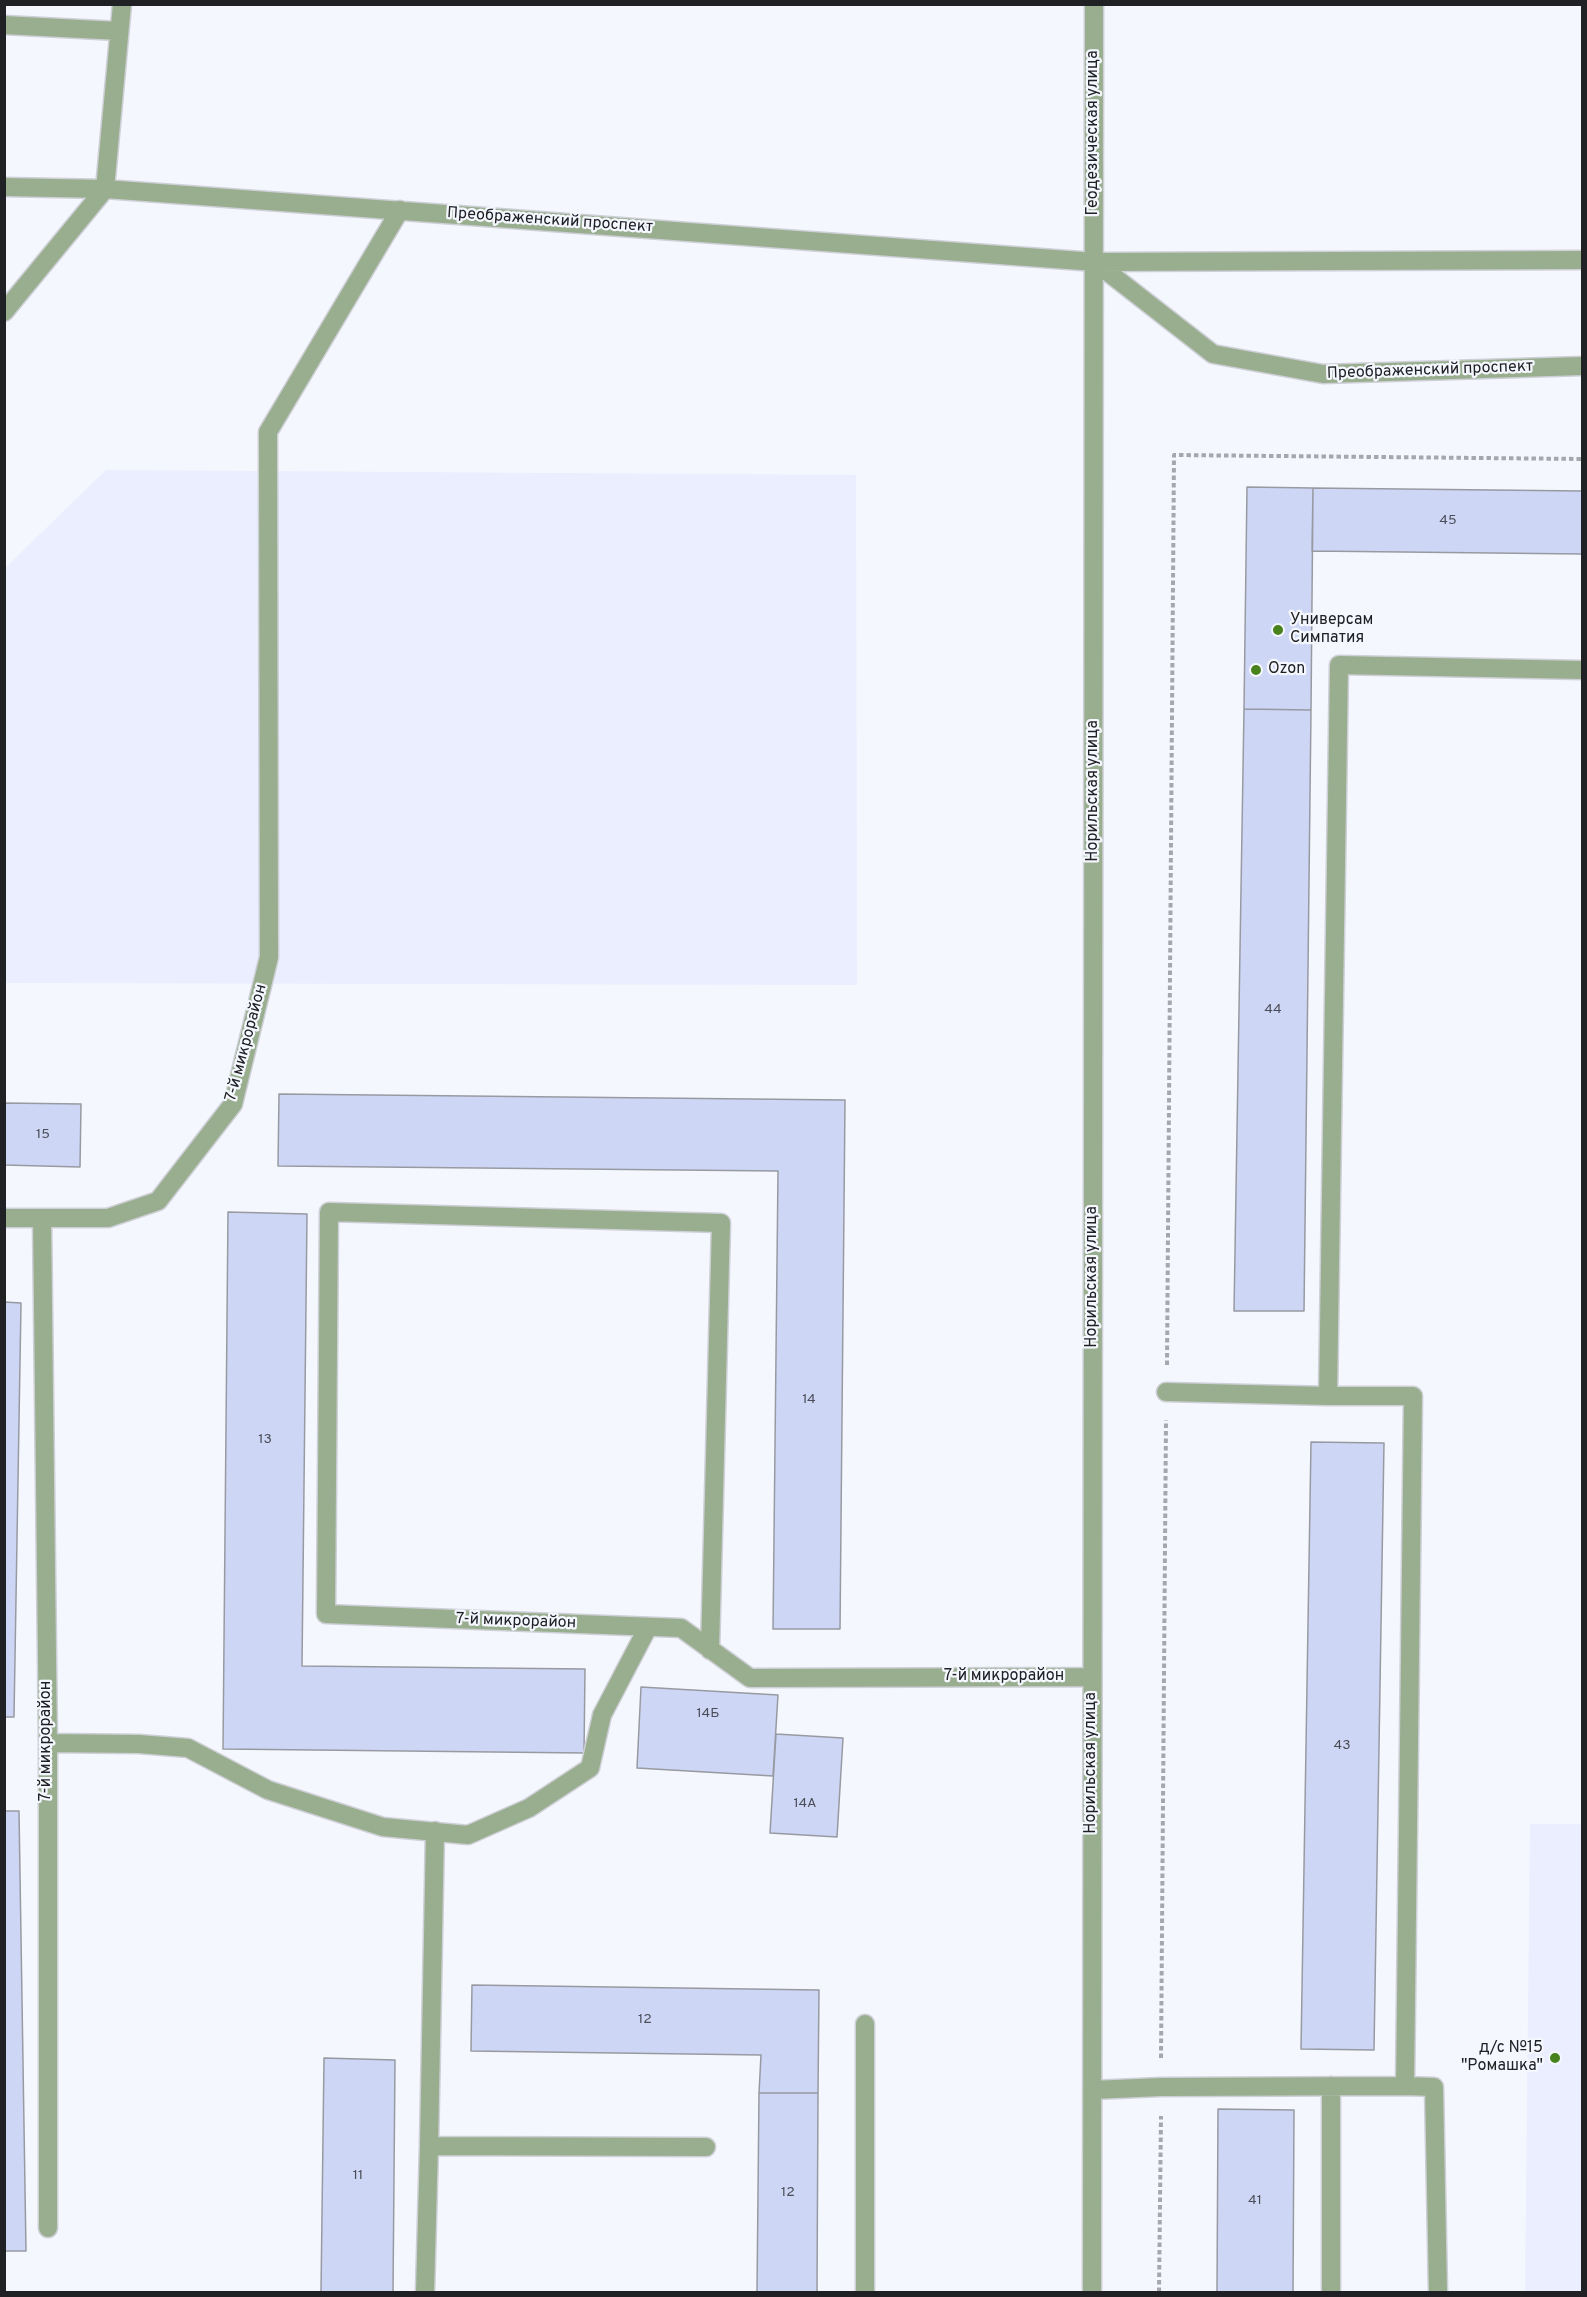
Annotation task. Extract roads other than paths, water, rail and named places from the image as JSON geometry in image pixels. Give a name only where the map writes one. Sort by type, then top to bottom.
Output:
[{"type":"street","points":[[4,312],[105,189],[122,4]]},
{"type":"street","name":"Геодезическая улица","points":[[1094,4],[1095,262]]},
{"type":"street","points":[[4,25],[119,31]]},
{"type":"street","name":"Преображенский проспект","points":[[4,187],[105,189],[1095,262],[1582,260]]},
{"type":"street","name":"7-й микрорайон","points":[[4,1218],[108,1218],[158,1200],[233,1104],[269,957],[268,432],[400,210]]},
{"type":"street","name":"Преображенский проспект","points":[[1095,262],[1213,354],[1323,374],[1582,366]]},
{"type":"street","name":"Норильская улица","points":[[1092,2292],[1095,262]]},
{"type":"street","points":[[1328,1396],[1339,665],[1582,670]]},
{"type":"street","name":"7-й микрорайон","points":[[710,1650],[721,1223],[329,1212],[326,1614],[681,1628],[710,1650],[750,1678],[1092,1677]]},
{"type":"street","name":"7-й микрорайон","points":[[42,1218],[48,1743],[48,2228]]},
{"type":"street","points":[[1166,1392],[1413,1396],[1405,2086]]},
{"type":"street","points":[[48,1743],[139,1744],[188,1748],[268,1790],[383,1827],[468,1835],[529,1808],[590,1768],[602,1715],[648,1627]]},
{"type":"street","points":[[425,2292],[435,1831]]},
{"type":"street","points":[[865,2024],[865,2292]]},
{"type":"street","points":[[1331,2086],[1331,2292]]},
{"type":"street","points":[[1092,2090],[1161,2087],[1434,2087],[1438,2292]]},
{"type":"street","points":[[429,2146],[706,2147]]},
{"type":"place","name":"Универсам Симпатия","points":[[1278,630]]},
{"type":"place","name":"Ozon","points":[[1256,670]]},
{"type":"place","name":"д/с №15 \"Ромашка\"","points":[[1555,2058]]}]
